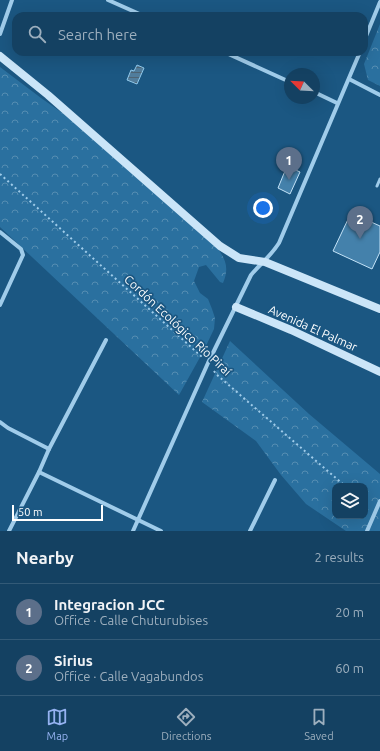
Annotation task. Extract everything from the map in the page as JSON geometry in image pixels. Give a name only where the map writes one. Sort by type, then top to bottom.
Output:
[{"type":"street","points":[[0,34],[12,0]]},
{"type":"street","points":[[108,0],[135,12]]},
{"type":"street","points":[[368,31],[380,2]]},
{"type":"street","points":[[0,56],[48,95],[220,246],[239,258],[265,262],[380,310]]},
{"type":"street","points":[[233,56],[284,79]]},
{"type":"street","points":[[133,531],[208,363],[251,275],[265,262],[279,243],[358,56]]},
{"type":"street","points":[[349,79],[380,95]]},
{"type":"street","points":[[320,95],[338,103]]},
{"type":"street","points":[[0,232],[21,249],[23,255],[0,305]]},
{"type":"street","name":"Avenida El Palmar","points":[[236,307],[290,330],[380,372]]},
{"type":"street","points":[[9,531],[49,449],[106,340]]},
{"type":"street","points":[[0,422],[8,428],[49,449]]},
{"type":"street","points":[[39,472],[161,531]]},
{"type":"street","points":[[250,531],[275,480]]},
{"type":"street","points":[[366,531],[380,501]]},
{"type":"lane","points":[[377,186],[380,179]]},
{"type":"path","name":"Cordón Ecológico Río Piraí","points":[[0,174],[208,363],[216,374],[342,483]]},
{"type":"green space","points":[[380,24],[380,86],[368,80],[364,64]]},
{"type":"green space","points":[[0,67],[71,119],[214,244],[224,258],[226,272],[223,283],[220,282],[206,265],[199,267],[194,281],[200,293],[208,299],[215,318],[214,329],[179,395],[0,227]]},
{"type":"green space","points":[[230,341],[309,414],[380,474],[380,531],[346,531],[306,504],[281,475],[256,441],[202,402]]},
{"type":"shaded area","points":[[137,65],[144,68],[137,84],[127,80],[131,70],[134,71]]},
{"type":"building","points":[[287,166],[300,172],[290,194],[278,188]]},
{"type":"building","points":[[351,213],[380,226],[380,252],[372,269],[333,251]]},
{"type":"place","name":"Integracion JCC","points":[[289,180]]},
{"type":"place","name":"Sirius","points":[[360,239]]}]
